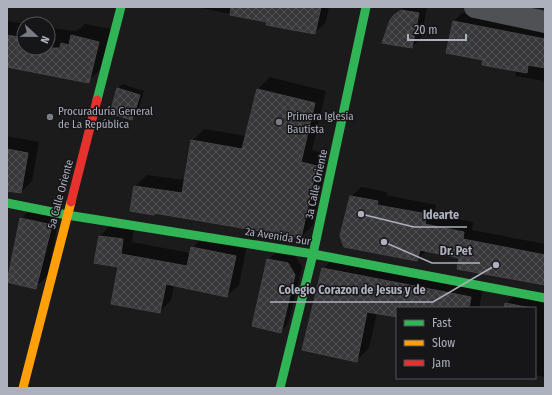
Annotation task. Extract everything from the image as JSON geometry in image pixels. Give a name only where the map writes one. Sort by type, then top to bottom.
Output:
[{"type":"street","name":"5a Calle Oriente","points":[[23,388],[122,7]]},
{"type":"street","name":"3a Calle Oriente","points":[[280,388],[313,254],[366,7]]},
{"type":"street","points":[[475,7],[545,22]]},
{"type":"street","name":"2a Avenida Sur","points":[[7,203],[68,215],[313,254],[545,298]]},
{"type":"building","points":[[231,7],[321,7],[315,34],[266,25],[267,22],[230,15]]},
{"type":"building","points":[[401,10],[419,13],[412,48],[382,43],[390,20]]},
{"type":"building","points":[[453,21],[545,39],[545,68],[528,65],[527,73],[482,65],[483,60],[446,53]]},
{"type":"building","points":[[7,35],[16,37],[16,56],[56,56],[56,48],[60,48],[61,43],[69,45],[71,35],[99,42],[89,83],[7,67]]},
{"type":"building","points":[[117,88],[140,95],[132,120],[110,113]]},
{"type":"building","points":[[257,89],[315,103],[301,162],[317,166],[301,238],[154,213],[154,215],[130,211],[134,186],[182,193],[191,140],[242,149]]},
{"type":"building","points":[[7,149],[28,153],[21,193],[7,191]]},
{"type":"building","points":[[350,196],[378,201],[377,205],[427,214],[425,224],[464,232],[463,239],[545,255],[545,285],[457,269],[459,258],[420,250],[417,261],[344,247],[340,236]]},
{"type":"building","points":[[20,218],[48,224],[51,229],[36,289],[7,282]]},
{"type":"building","points":[[99,236],[123,239],[121,254],[187,266],[191,247],[236,256],[227,297],[166,284],[160,313],[111,304],[118,267],[94,263]]},
{"type":"building","points":[[267,259],[288,263],[295,275],[281,333],[252,326]]},
{"type":"building","points":[[322,268],[471,297],[469,307],[396,307],[396,317],[367,312],[357,362],[302,350]]},
{"type":"building","points":[[505,303],[526,307],[504,307]]},
{"type":"traffic: fast","points":[[97,100],[121,7]]},
{"type":"traffic: fast","points":[[280,388],[313,254],[366,7]]},
{"type":"traffic: fast","points":[[7,203],[67,215],[313,254],[545,298]]},
{"type":"traffic: slow","points":[[23,388],[71,202]]},
{"type":"traffic: jam","points":[[71,202],[97,100]]},
{"type":"place","name":"Procuraduría General de La República","points":[[50,117]]},
{"type":"place","name":"Primera Iglesia Bautista","points":[[279,122]]},
{"type":"place","name":"Idearte","points":[[361,214]]},
{"type":"place","name":"Dr. Pet","points":[[384,242]]},
{"type":"place","name":"Colegio Corazon de Jesus y de","points":[[496,265]]}]
